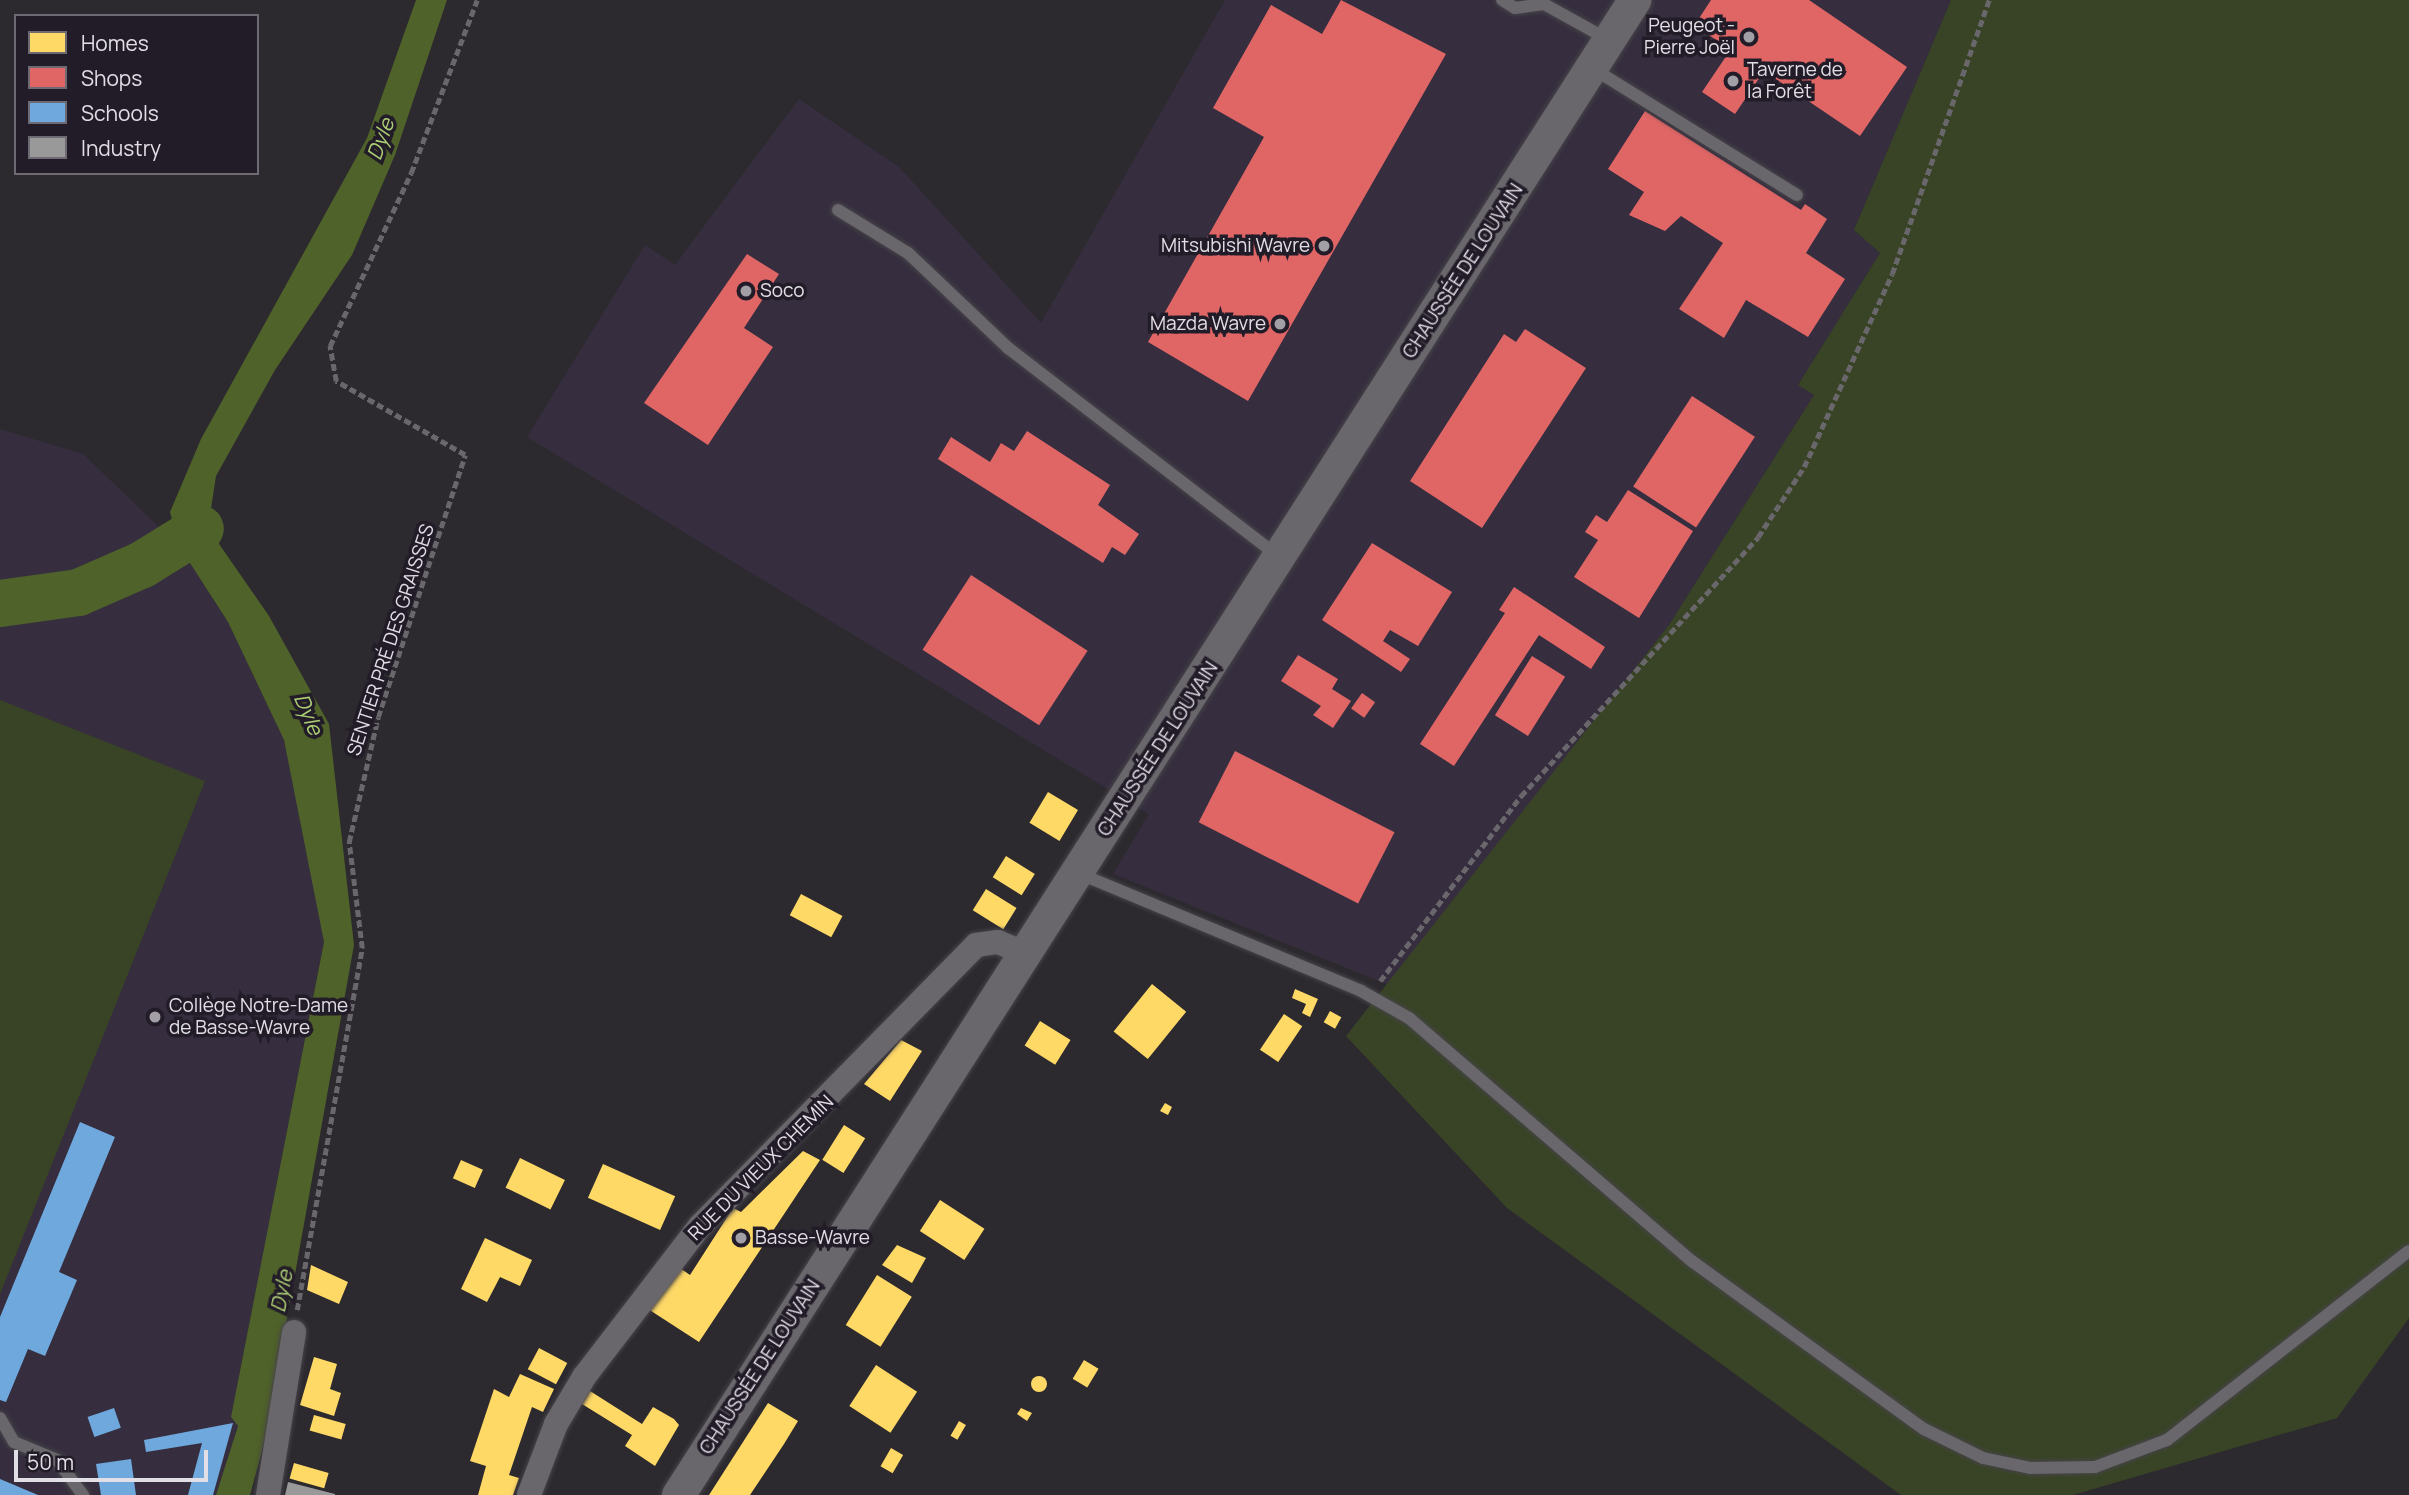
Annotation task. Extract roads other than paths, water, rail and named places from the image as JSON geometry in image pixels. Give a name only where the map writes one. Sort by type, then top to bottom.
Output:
[{"type":"main road","name":"CHAUSSÉE DE LOUVAIN","points":[[678,1495],[1634,0]]},
{"type":"street","name":"RUE DU VIEUX CHEMIN","points":[[529,1495],[552,1434],[584,1377],[700,1226],[976,945],[998,942],[1026,954]]},
{"type":"street","points":[[268,1495],[293,1332]]},
{"type":"lane","points":[[1502,0],[1515,8],[1545,2],[1609,40]]},
{"type":"lane","points":[[1592,68],[1797,195]]},
{"type":"lane","points":[[838,210],[908,253],[1008,348],[1280,557]]},
{"type":"lane","points":[[1077,873],[1371,997],[1443,1044],[1693,1262],[1924,1429],[1983,1458],[2030,1468],[2095,1467],[2167,1440],[2409,1251]]},
{"type":"lane","points":[[0,1418],[14,1442],[57,1460],[83,1495]]},
{"type":"water","name":"Dyle","points":[[416,0],[447,0],[395,155],[352,255],[275,370],[216,476],[208,528],[269,616],[329,724],[354,945],[266,1436],[250,1495],[216,1495],[238,1426],[231,1417],[324,942],[284,740],[228,622],[179,546],[170,512],[201,439],[367,138]]},
{"type":"waterway","points":[[0,603],[78,592],[142,564],[200,528]]},
{"type":"place","name":"Peugeot - Pierre Joël","points":[[1749,37]]},
{"type":"place","name":"Taverne de la Forêt","points":[[1733,81]]},
{"type":"place","name":"Mitsubishi Wavre","points":[[1324,246]]},
{"type":"place","name":"Soco","points":[[746,291]]},
{"type":"place","name":"Mazda Wavre","points":[[1280,324]]},
{"type":"place","name":"Collège Notre-Dame de Basse-Wavre","points":[[155,1017]]},
{"type":"place","name":"Basse-Wavre","points":[[741,1238]]}]
